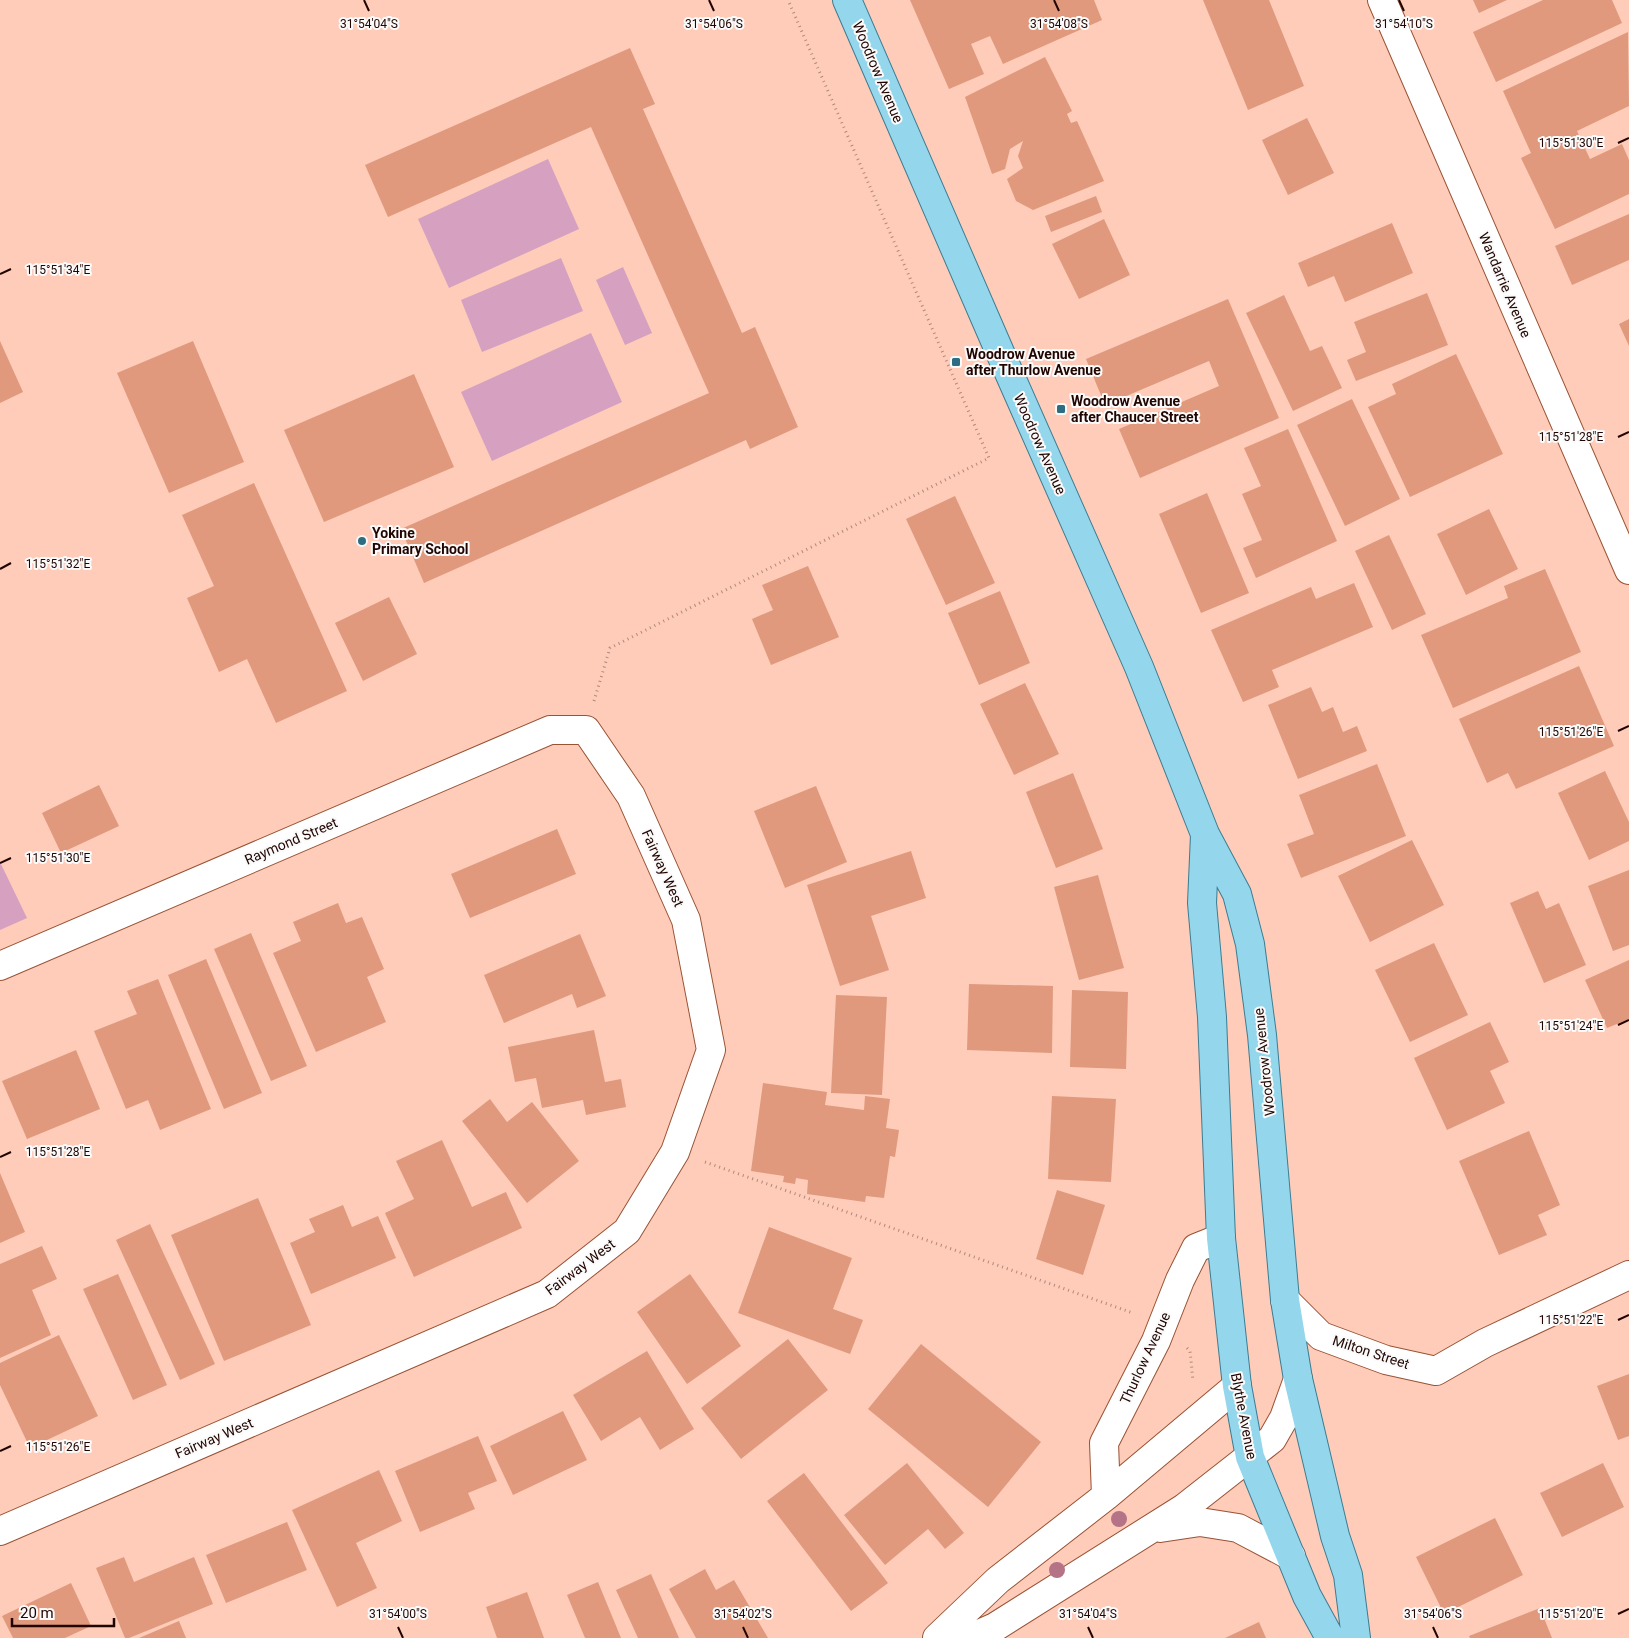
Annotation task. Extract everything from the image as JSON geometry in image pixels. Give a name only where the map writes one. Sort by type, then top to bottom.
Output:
[{"type":"main road","name":"Woodrow Avenue","points":[[847,0],[1139,667],[1205,834],[1237,894],[1250,944],[1262,1035],[1285,1300]]},
{"type":"main road","name":"Woodrow Avenue","points":[[1205,834],[1202,903],[1212,1017],[1221,1238]]},
{"type":"main road","name":"Blythe Avenue","points":[[1221,1238],[1237,1386],[1250,1457],[1307,1596],[1330,1638]]},
{"type":"main road","points":[[1285,1300],[1298,1379],[1335,1536],[1348,1575],[1356,1638]]},
{"type":"street","name":"Wandarrie Avenue","points":[[1382,0],[1629,570]]},
{"type":"street","name":"Raymond Street","points":[[0,966],[550,730],[586,730]]},
{"type":"street","name":"Fairway West","points":[[0,1531],[547,1294],[627,1231],[675,1152],[711,1050],[686,920],[631,796],[586,730]]},
{"type":"street","name":"Thurlow Avenue","points":[[1106,1496],[1104,1443],[1156,1341],[1180,1280],[1196,1248],[1221,1238]]},
{"type":"street","name":"Milton Street","points":[[1285,1300],[1321,1336],[1386,1360],[1436,1371],[1485,1343],[1629,1275]]},
{"type":"street","points":[[970,1638],[995,1627],[1150,1530],[1184,1508],[1250,1457],[1272,1439],[1284,1418],[1298,1379]]},
{"type":"street","points":[[937,1638],[998,1580],[1106,1496],[1237,1386]]},
{"type":"street","points":[[1150,1530],[1200,1522],[1238,1528],[1291,1556]]},
{"type":"path","points":[[586,730],[610,648],[989,458],[788,0]]},
{"type":"path","points":[[675,1152],[1136,1314]]},
{"type":"path","points":[[1184,1346],[1190,1351],[1194,1383]]},
{"type":"shaded area","points":[[548,159],[579,229],[449,288],[418,219]]},
{"type":"shaded area","points":[[561,258],[583,311],[482,352],[461,300]]},
{"type":"shaded area","points":[[623,267],[652,333],[625,345],[596,280]]},
{"type":"shaded area","points":[[591,333],[622,402],[492,461],[461,392]]},
{"type":"shaded area","points":[[0,862],[27,918],[0,930]]},
{"type":"building","points":[[910,0],[1094,0],[1102,20],[1003,64],[990,36],[971,44],[984,74],[949,89]]},
{"type":"building","points":[[1203,0],[1269,0],[1304,86],[1248,110]]},
{"type":"building","points":[[1473,0],[1507,0],[1479,13]]},
{"type":"building","points":[[1543,0],[1612,0],[1622,23],[1496,82],[1473,32]]},
{"type":"building","points":[[1628,32],[1629,106],[1577,131],[1590,159],[1622,144],[1629,160],[1629,194],[1555,229],[1521,158],[1531,153],[1503,91]]},
{"type":"building","points":[[630,48],[655,104],[643,109],[742,333],[755,327],[798,427],[750,449],[746,440],[424,583],[401,529],[709,393],[591,127],[388,217],[365,165]]},
{"type":"building","points":[[1045,57],[1072,111],[1067,114],[1071,123],[1077,121],[1104,181],[1033,210],[1016,201],[1007,179],[1023,168],[1018,156],[1023,141],[1010,149],[1005,169],[992,174],[965,97]]},
{"type":"building","points":[[1307,118],[1334,173],[1288,195],[1262,140]]},
{"type":"building","points":[[1096,196],[1102,212],[1051,232],[1045,216]]},
{"type":"building","points":[[1629,214],[1629,260],[1572,285],[1555,246]]},
{"type":"building","points":[[1104,219],[1130,275],[1079,299],[1052,244]]},
{"type":"building","points":[[1392,223],[1413,273],[1345,302],[1334,276],[1308,287],[1298,263]]},
{"type":"building","points":[[1427,293],[1448,345],[1356,381],[1347,360],[1366,352],[1354,322]]},
{"type":"building","points":[[1284,295],[1310,351],[1322,346],[1342,388],[1293,411],[1246,313]]},
{"type":"building","points":[[1228,299],[1279,418],[1140,478],[1119,429],[1219,386],[1209,361],[1105,405],[1086,359]]},
{"type":"building","points":[[1629,319],[1629,346],[1619,324]]},
{"type":"building","points":[[0,341],[23,392],[0,403]]},
{"type":"building","points":[[193,341],[244,462],[169,493],[117,373]]},
{"type":"building","points":[[1456,354],[1503,454],[1410,497],[1368,407],[1396,394],[1392,384]]},
{"type":"building","points":[[414,374],[454,467],[324,522],[284,430]]},
{"type":"building","points":[[1352,399],[1400,499],[1345,526],[1297,425]]},
{"type":"building","points":[[1288,429],[1337,541],[1256,578],[1243,548],[1262,540],[1242,494],[1261,486],[1244,448]]},
{"type":"building","points":[[254,483],[347,691],[276,723],[247,659],[219,672],[187,598],[214,586],[182,515]]},
{"type":"building","points":[[1207,493],[1249,593],[1201,613],[1159,514]]},
{"type":"building","points":[[955,496],[995,583],[946,605],[906,519]]},
{"type":"building","points":[[1489,509],[1518,569],[1466,595],[1437,534]]},
{"type":"building","points":[[1389,535],[1426,614],[1392,630],[1355,551]]},
{"type":"building","points":[[808,566],[839,637],[771,665],[752,619],[773,610],[762,585]]},
{"type":"building","points":[[1545,569],[1581,652],[1453,708],[1421,635],[1508,598],[1504,586]]},
{"type":"building","points":[[1354,583],[1373,627],[1272,670],[1279,687],[1243,702],[1211,630],[1311,587],[1316,599]]},
{"type":"building","points":[[1000,591],[1030,663],[979,685],[948,613]]},
{"type":"building","points":[[389,597],[417,654],[363,681],[335,623]]},
{"type":"building","points":[[1579,666],[1614,746],[1516,789],[1508,773],[1487,783],[1459,719]]},
{"type":"building","points":[[1025,683],[1059,754],[1014,775],[980,704]]},
{"type":"building","points":[[1311,687],[1322,712],[1333,707],[1343,732],[1357,726],[1367,751],[1298,779],[1268,705]]},
{"type":"building","points":[[1377,764],[1406,836],[1301,878],[1287,844],[1314,834],[1299,795]]},
{"type":"building","points":[[1605,771],[1629,822],[1629,841],[1589,860],[1558,793]]},
{"type":"building","points":[[1073,773],[1103,849],[1056,868],[1026,792]]},
{"type":"building","points":[[99,785],[119,826],[61,853],[42,813]]},
{"type":"building","points":[[816,786],[847,862],[785,888],[754,811]]},
{"type":"building","points":[[557,829],[576,874],[470,918],[451,874]]},
{"type":"building","points":[[1412,840],[1444,905],[1370,942],[1338,876]]},
{"type":"building","points":[[911,851],[926,898],[871,916],[889,970],[840,986],[807,885]]},
{"type":"building","points":[[1629,870],[1629,945],[1613,951],[1588,886]]},
{"type":"building","points":[[1098,875],[1124,968],[1079,980],[1054,887]]},
{"type":"building","points":[[1538,891],[1546,909],[1559,903],[1586,965],[1544,983],[1510,903]]},
{"type":"building","points":[[338,903],[346,923],[362,917],[384,969],[367,977],[386,1022],[316,1052],[273,953],[301,941],[293,922]]},
{"type":"building","points":[[251,933],[307,1066],[271,1081],[214,949]]},
{"type":"building","points":[[580,934],[606,996],[577,1008],[572,994],[504,1023],[484,975]]},
{"type":"building","points":[[1434,943],[1468,1015],[1410,1042],[1375,970]]},
{"type":"building","points":[[206,959],[262,1093],[224,1109],[168,975]]},
{"type":"building","points":[[1629,960],[1629,1019],[1607,1028],[1585,980]]},
{"type":"building","points":[[158,979],[211,1109],[160,1130],[148,1100],[126,1109],[94,1031],[137,1014],[127,991]]},
{"type":"building","points":[[969,984],[1053,986],[1052,1053],[967,1050]]},
{"type":"building","points":[[1072,990],[1128,992],[1126,1069],[1070,1067]]},
{"type":"building","points":[[836,995],[887,997],[882,1095],[831,1093]]},
{"type":"building","points":[[1490,1022],[1509,1062],[1490,1071],[1505,1103],[1447,1130],[1414,1058]]},
{"type":"building","points":[[594,1030],[605,1082],[621,1079],[626,1107],[586,1115],[583,1100],[542,1108],[536,1078],[515,1082],[508,1047]]},
{"type":"building","points":[[76,1050],[100,1109],[27,1139],[2,1081]]},
{"type":"building","points":[[763,1083],[827,1092],[825,1105],[864,1110],[865,1096],[890,1099],[886,1128],[899,1130],[895,1157],[890,1156],[884,1198],[866,1196],[865,1202],[807,1194],[808,1180],[796,1178],[795,1184],[783,1182],[784,1176],[751,1171]]},
{"type":"building","points":[[1052,1096],[1116,1099],[1111,1182],[1048,1179]]},
{"type":"building","points":[[490,1099],[507,1122],[532,1102],[579,1161],[527,1203],[462,1121]]},
{"type":"building","points":[[1529,1131],[1560,1205],[1538,1215],[1547,1235],[1499,1255],[1459,1161]]},
{"type":"building","points":[[442,1140],[472,1207],[506,1192],[522,1228],[414,1277],[385,1213],[414,1199],[396,1161]]},
{"type":"building","points":[[0,1173],[25,1232],[0,1243]]},
{"type":"building","points":[[1057,1190],[1105,1205],[1083,1275],[1036,1259]]},
{"type":"building","points":[[258,1198],[311,1325],[224,1361],[171,1235]]},
{"type":"building","points":[[343,1205],[352,1227],[378,1216],[396,1258],[311,1294],[290,1243],[315,1232],[309,1219]]},
{"type":"building","points":[[150,1224],[215,1364],[180,1380],[116,1240]]},
{"type":"building","points":[[769,1227],[852,1258],[833,1309],[863,1320],[850,1354],[738,1313]]},
{"type":"building","points":[[42,1246],[57,1279],[32,1290],[51,1335],[0,1358],[0,1264]]},
{"type":"building","points":[[118,1274],[167,1385],[133,1400],[83,1289]]},
{"type":"building","points":[[690,1274],[741,1346],[687,1384],[637,1312]]},
{"type":"building","points":[[59,1335],[98,1416],[30,1448],[0,1385],[0,1363]]},
{"type":"building","points":[[788,1339],[828,1390],[741,1459],[701,1408]]},
{"type":"building","points":[[921,1344],[1041,1442],[988,1507],[868,1409]]},
{"type":"building","points":[[647,1351],[694,1429],[660,1450],[640,1417],[601,1441],[573,1395]]},
{"type":"building","points":[[1629,1374],[1629,1436],[1618,1440],[1597,1386]]},
{"type":"building","points":[[563,1411],[587,1460],[513,1495],[490,1446]]},
{"type":"building","points":[[478,1436],[497,1481],[468,1493],[475,1509],[420,1532],[395,1471]]},
{"type":"building","points":[[907,1463],[964,1533],[945,1549],[928,1529],[885,1565],[844,1515]]},
{"type":"building","points":[[1603,1463],[1624,1507],[1562,1537],[1540,1493]]},
{"type":"building","points":[[379,1470],[402,1521],[356,1543],[377,1588],[337,1607],[292,1510]]},
{"type":"building","points":[[804,1473],[888,1583],[851,1611],[767,1501]]},
{"type":"building","points":[[1495,1518],[1523,1575],[1444,1614],[1416,1557]]},
{"type":"building","points":[[287,1522],[307,1570],[226,1603],[206,1555]]},
{"type":"building","points":[[124,1557],[134,1582],[194,1557],[213,1604],[125,1638],[96,1568]]},
{"type":"building","points":[[705,1569],[716,1590],[734,1580],[768,1638],[696,1638],[669,1589]]},
{"type":"building","points":[[651,1574],[679,1638],[638,1638],[616,1590]]},
{"type":"building","points":[[598,1582],[621,1638],[585,1638],[567,1595]]},
{"type":"building","points":[[71,1583],[91,1626],[65,1638],[13,1638],[2,1616]]},
{"type":"building","points":[[527,1592],[544,1638],[497,1638],[486,1607]]},
{"type":"building","points":[[1540,1608],[1552,1638],[1470,1638],[1469,1636]]},
{"type":"building","points":[[179,1621],[186,1638],[139,1638]]},
{"type":"building","points":[[1259,1622],[1266,1638],[1225,1638]]},
{"type":"place","name":"Woodrow Avenue after Thurlow Avenue","points":[[956,362]]},
{"type":"place","name":"Woodrow Avenue after Chaucer Street","points":[[1061,409]]},
{"type":"place","name":"Yokine Primary School","points":[[362,541]]}]
